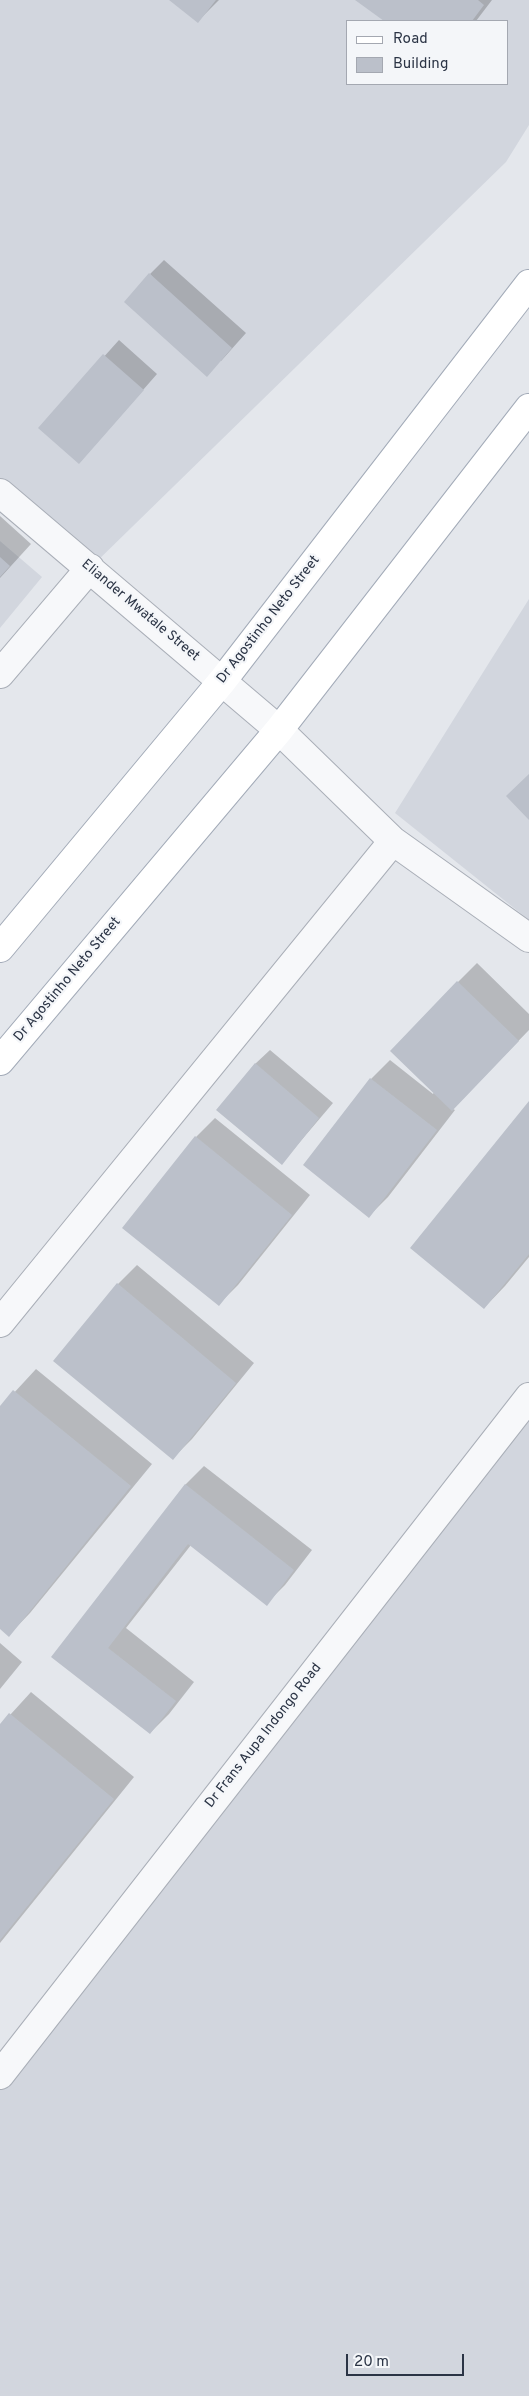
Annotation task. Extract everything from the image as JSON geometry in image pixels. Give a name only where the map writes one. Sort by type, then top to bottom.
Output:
[{"type":"main road","name":"Dr Agostinho Neto Street","points":[[0,948],[223,680],[529,284]]},
{"type":"main road","name":"Dr Agostinho Neto Street","points":[[0,1061],[279,730],[529,408]]},
{"type":"street","name":"Eliander Mwatale Street","points":[[0,493],[223,680],[279,730],[392,841],[529,938]]},
{"type":"street","points":[[0,674],[90,568]]},
{"type":"street","points":[[0,1323],[392,841]]},
{"type":"street","name":"Dr Frans Aupa Indongo Road","points":[[0,2075],[529,1397]]},
{"type":"shaded area","points":[[0,0],[529,0],[529,125],[506,162],[90,568],[0,493]]},
{"type":"shaded area","points":[[0,541],[42,577],[0,628]]},
{"type":"shaded area","points":[[529,599],[529,920],[395,813]]},
{"type":"shaded area","points":[[529,1397],[529,2396],[0,2396],[0,2075]]},
{"type":"building","points":[[169,0],[216,0],[198,23]]},
{"type":"building","points":[[355,0],[478,0],[484,5],[473,20],[383,20]]},
{"type":"building","points":[[149,273],[232,348],[207,377],[124,302]]},
{"type":"building","points":[[103,354],[144,390],[79,464],[38,428]]},
{"type":"building","points":[[0,557],[10,566],[0,577]]},
{"type":"building","points":[[529,774],[529,820],[506,796]]},
{"type":"building","points":[[457,981],[519,1041],[452,1111],[390,1051]]},
{"type":"building","points":[[255,1063],[319,1118],[282,1165],[216,1110]]},
{"type":"building","points":[[370,1078],[437,1130],[369,1218],[303,1165]]},
{"type":"building","points":[[529,1101],[529,1254],[484,1309],[410,1248]]},
{"type":"building","points":[[195,1136],[292,1215],[219,1306],[122,1228]]},
{"type":"building","points":[[117,1283],[236,1383],[173,1460],[53,1361]]},
{"type":"building","points":[[13,1390],[131,1486],[9,1637],[0,1629],[0,1406]]},
{"type":"building","points":[[185,1484],[294,1570],[267,1606],[188,1544],[108,1648],[176,1701],[150,1734],[51,1657]]},
{"type":"building","points":[[9,1713],[114,1799],[0,1940],[0,1724]]}]
